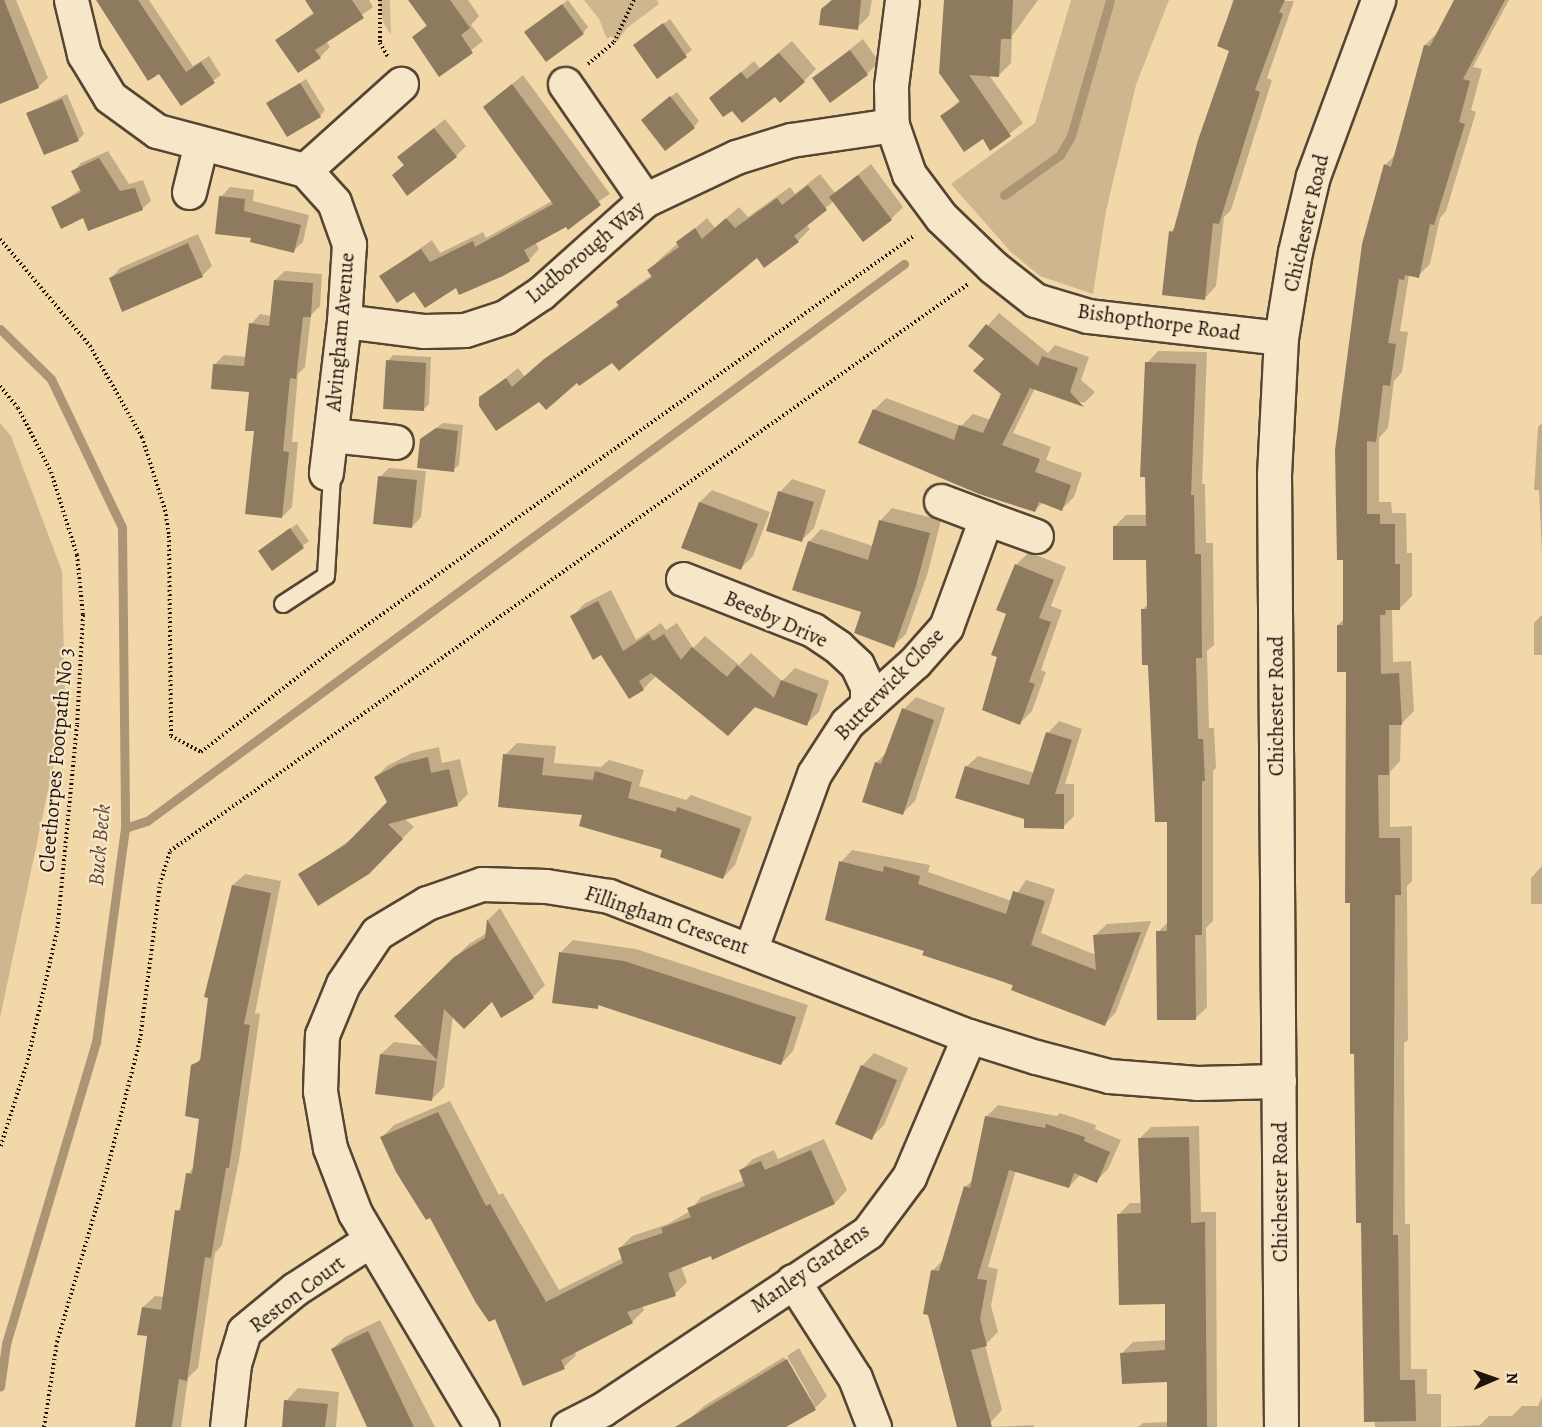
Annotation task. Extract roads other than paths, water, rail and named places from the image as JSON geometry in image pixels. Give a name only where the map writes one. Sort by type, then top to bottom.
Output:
[{"type":"street","points":[[71,0],[84,54],[110,97],[157,131],[305,170],[401,84]]},
{"type":"street","name":"Bishopthorpe Road","points":[[902,0],[891,86],[892,125],[909,174],[941,217],[993,267],[1035,300],[1088,316],[1281,338]]},
{"type":"street","name":"Chichester Road","points":[[1281,1427],[1274,475],[1281,338],[1295,252],[1313,176],[1378,0]]},
{"type":"street","points":[[565,84],[645,200]]},
{"type":"street","name":"Ludborough Way","points":[[344,321],[424,331],[465,330],[505,317],[541,293],[645,200],[736,157],[791,140],[892,125]]},
{"type":"street","points":[[189,192],[201,142]]},
{"type":"street","name":"Alvingham Avenue","points":[[305,170],[334,202],[349,244],[344,321],[326,473]]},
{"type":"street","name":"Alvingham Avenue","points":[[331,435],[396,442]]},
{"type":"street","points":[[941,501],[1036,536]]},
{"type":"street","name":"Butterwick Close","points":[[751,948],[814,774],[832,742],[867,705],[915,662],[946,627],[986,518]]},
{"type":"street","name":"Beesby Drive","points":[[683,579],[813,630],[838,647],[857,665],[867,686],[867,705]]},
{"type":"street","name":"Fillingham Crescent","points":[[482,1427],[369,1241],[330,1148],[320,1091],[322,1035],[343,984],[377,933],[427,903],[482,884],[546,886],[609,896],[751,948],[969,1036],[1109,1076],[1197,1083],[1279,1082]]},
{"type":"street","name":"Manley Gardens","points":[[568,1427],[603,1409],[868,1232],[909,1177],[969,1036]]},
{"type":"street","name":"Reston Court","points":[[227,1427],[234,1364],[244,1331],[295,1289],[369,1241]]},
{"type":"street","points":[[793,1281],[855,1378],[874,1427]]},
{"type":"lane","points":[[283,604],[326,576],[332,476],[326,473]]},
{"type":"waterway","points":[[1004,195],[1060,155],[1071,136],[1110,0]]},
{"type":"waterway","points":[[125,828],[147,821],[904,264]]},
{"type":"waterway","name":"Buck Beck","points":[[0,329],[51,379],[122,527],[125,828],[96,1042],[6,1344],[0,1387]]}]
